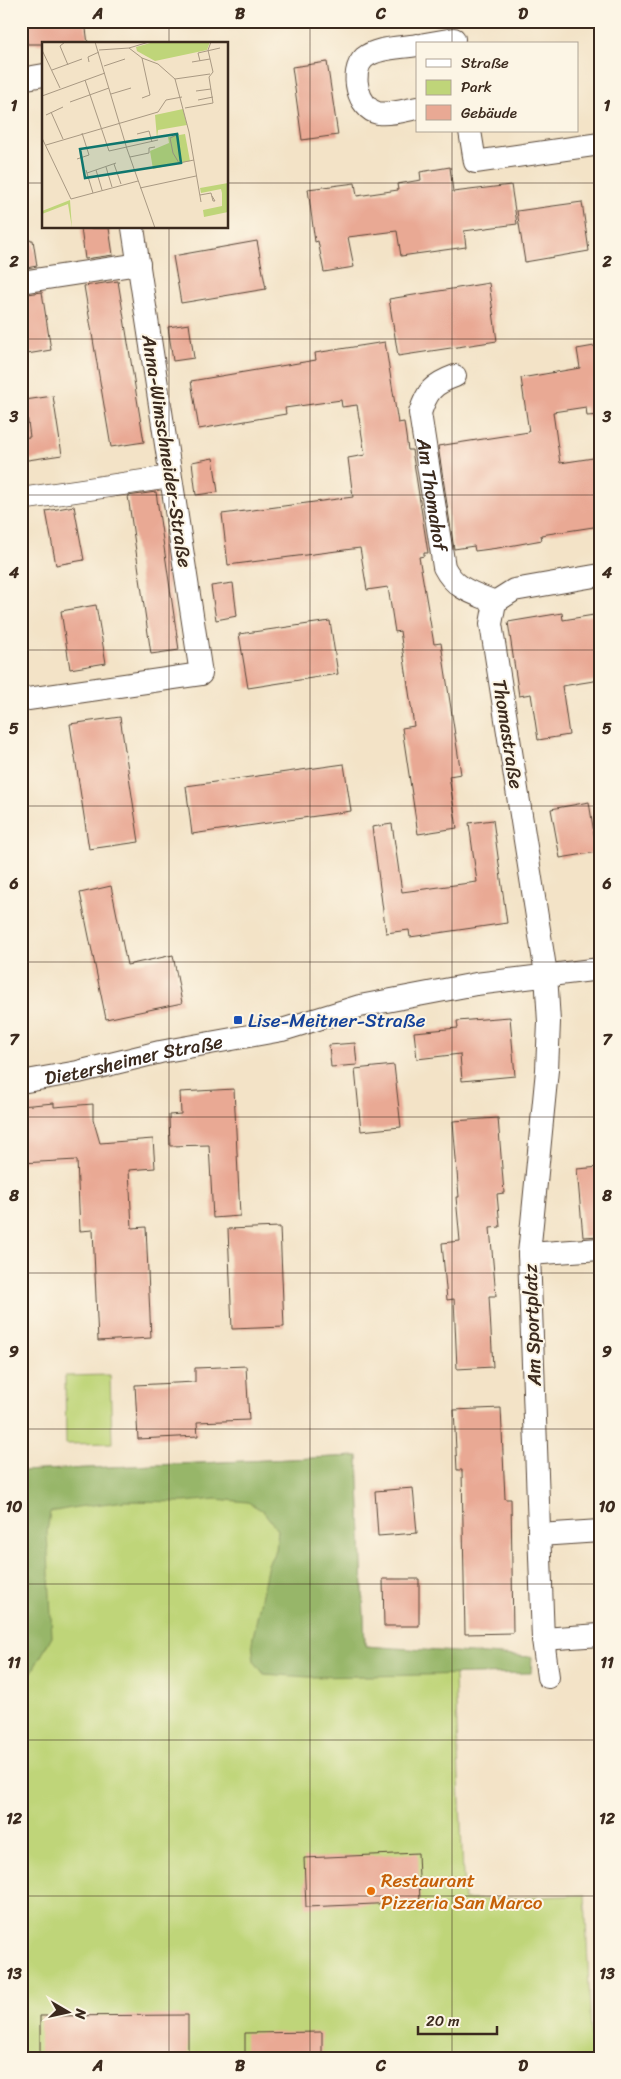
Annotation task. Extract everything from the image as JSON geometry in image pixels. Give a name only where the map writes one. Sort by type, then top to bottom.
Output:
[{"type":"street","points":[[432,42],[454,35]]},
{"type":"street","points":[[416,45],[374,52],[363,59],[358,70],[358,84],[362,102],[370,110],[380,113],[416,108]]},
{"type":"street","points":[[21,79],[42,75]]},
{"type":"street","points":[[470,132],[475,162],[600,144]]},
{"type":"street","name":"Anna-Wimschneider-Straße","points":[[21,700],[201,674],[133,229]]},
{"type":"street","points":[[21,282],[139,264]]},
{"type":"street","name":"Am Thomahof","points":[[454,376],[437,382],[425,397],[420,413],[444,567],[450,579],[462,588],[495,602]]},
{"type":"street","points":[[21,500],[170,477]]},
{"type":"street","points":[[495,602],[514,590],[600,575]]},
{"type":"street","name":"Thomastraße","points":[[495,602],[491,624],[546,974]]},
{"type":"street","name":"Dietersheimer Straße","points":[[21,1082],[78,1072],[160,1052],[267,1033],[300,1025],[360,1006],[476,984],[600,968]]},
{"type":"street","name":"Am Sportplatz","points":[[546,974],[549,1022],[547,1070],[529,1254],[543,1639],[548,1677]]},
{"type":"street","points":[[529,1254],[600,1250]]},
{"type":"street","points":[[539,1535],[600,1531]]},
{"type":"street","points":[[543,1639],[600,1635]]},
{"type":"green space","points":[[110,1375],[112,1443],[66,1444],[65,1376]]},
{"type":"green space","points":[[358,1456],[365,1646],[454,1653],[464,1900],[585,1895],[592,2058],[21,2058],[21,1471]]},
{"type":"green space","points":[[358,1456],[365,1646],[532,1657],[531,1673],[309,1677],[264,1674],[254,1661],[252,1642],[268,1564],[276,1550],[278,1530],[263,1511],[248,1502],[216,1499],[184,1502],[125,1501],[77,1507],[50,1512],[47,1532],[52,1637],[30,1675],[21,1741],[21,1471]]},
{"type":"building","points":[[25,21],[85,21],[88,42],[42,42],[42,44],[27,44]]},
{"type":"building","points":[[327,62],[338,135],[302,140],[292,67]]},
{"type":"building","points":[[450,167],[453,192],[511,185],[517,224],[464,231],[466,247],[401,256],[397,231],[348,237],[354,267],[324,272],[318,241],[315,242],[308,189],[355,183],[357,196],[398,190],[397,184],[421,180],[420,172]]},
{"type":"building","points":[[582,202],[589,251],[525,262],[517,211]]},
{"type":"building","points":[[81,229],[109,229],[113,255],[85,259]]},
{"type":"building","points":[[33,240],[37,266],[21,269],[21,241]]},
{"type":"building","points":[[257,241],[266,289],[181,303],[173,256]]},
{"type":"building","points":[[118,281],[144,442],[111,447],[84,286]]},
{"type":"building","points":[[489,283],[497,341],[398,356],[389,299]]},
{"type":"building","points":[[42,292],[51,350],[21,355],[21,295]]},
{"type":"building","points":[[189,324],[194,358],[173,361],[168,327]]},
{"type":"building","points":[[385,342],[398,423],[404,422],[408,450],[412,450],[428,553],[424,553],[424,556],[419,557],[434,644],[441,643],[461,774],[449,776],[457,828],[418,834],[402,728],[414,726],[400,631],[395,632],[388,587],[367,590],[360,548],[228,565],[222,514],[353,497],[348,458],[365,455],[357,405],[342,407],[341,400],[285,408],[286,414],[199,429],[191,381],[316,360],[315,353]]},
{"type":"building","points":[[600,345],[600,415],[587,416],[586,407],[553,412],[560,463],[600,457],[600,526],[541,535],[542,540],[498,548],[475,551],[474,546],[454,549],[438,446],[529,432],[521,378],[580,368],[577,349]]},
{"type":"building","points":[[53,396],[62,455],[21,461],[21,438],[30,437],[25,400]]},
{"type":"building","points":[[213,458],[218,492],[196,495],[192,462]]},
{"type":"building","points":[[156,492],[179,650],[151,654],[128,496]]},
{"type":"building","points":[[74,506],[84,560],[56,565],[46,511]]},
{"type":"building","points":[[233,583],[237,616],[216,620],[211,586]]},
{"type":"building","points":[[96,605],[106,663],[70,669],[61,611]]},
{"type":"building","points":[[562,613],[563,620],[600,614],[600,680],[562,686],[569,735],[538,740],[531,694],[519,696],[508,622]]},
{"type":"building","points":[[330,621],[338,674],[248,688],[239,634]]},
{"type":"building","points":[[120,717],[139,842],[89,849],[70,724]]},
{"type":"building","points":[[344,764],[351,811],[192,834],[186,786]]},
{"type":"building","points":[[589,802],[597,852],[560,858],[551,809]]},
{"type":"building","points":[[493,820],[507,923],[410,937],[409,930],[386,933],[372,827],[392,824],[402,892],[477,882],[469,823]]},
{"type":"building","points":[[111,886],[127,965],[173,955],[182,1003],[106,1019],[80,893]]},
{"type":"building","points":[[510,1017],[515,1076],[462,1081],[460,1054],[417,1059],[414,1032],[458,1028],[457,1021]]},
{"type":"building","points":[[355,1043],[357,1065],[331,1067],[329,1045]]},
{"type":"building","points":[[394,1065],[401,1127],[361,1131],[355,1069]]},
{"type":"building","points":[[234,1089],[240,1216],[213,1218],[209,1145],[170,1146],[169,1115],[181,1114],[180,1092]]},
{"type":"building","points":[[54,1103],[54,1107],[93,1104],[93,1119],[100,1143],[153,1139],[155,1168],[129,1170],[132,1228],[146,1227],[151,1338],[98,1341],[93,1230],[80,1231],[77,1160],[21,1163],[21,1106]]},
{"type":"building","points":[[498,1118],[504,1193],[497,1194],[500,1227],[490,1228],[496,1296],[489,1296],[493,1367],[457,1369],[454,1299],[447,1300],[442,1243],[460,1241],[456,1197],[459,1197],[453,1121]]},
{"type":"building","points":[[600,1167],[600,1236],[583,1237],[577,1169]]},
{"type":"building","points":[[280,1227],[284,1327],[232,1329],[228,1229]]},
{"type":"building","points":[[246,1366],[249,1420],[197,1422],[198,1436],[138,1439],[135,1385],[195,1382],[195,1368]]},
{"type":"building","points":[[501,1408],[505,1499],[511,1499],[513,1633],[465,1634],[462,1470],[457,1470],[454,1410]]},
{"type":"building","points":[[413,1488],[417,1533],[378,1536],[375,1491]]},
{"type":"building","points":[[383,1579],[419,1579],[419,1626],[384,1626]]},
{"type":"building","points":[[418,1853],[420,1902],[306,1907],[304,1858]]},
{"type":"building","points":[[188,2015],[188,2058],[40,2058],[40,2016]]},
{"type":"building","points":[[322,2032],[322,2058],[245,2058],[245,2033]]},
{"type":"place","name":"Lise-Meitner-Straße","points":[[238,1020]]},
{"type":"place","name":"Restaurant Pizzeria San Marco","points":[[371,1891]]}]
